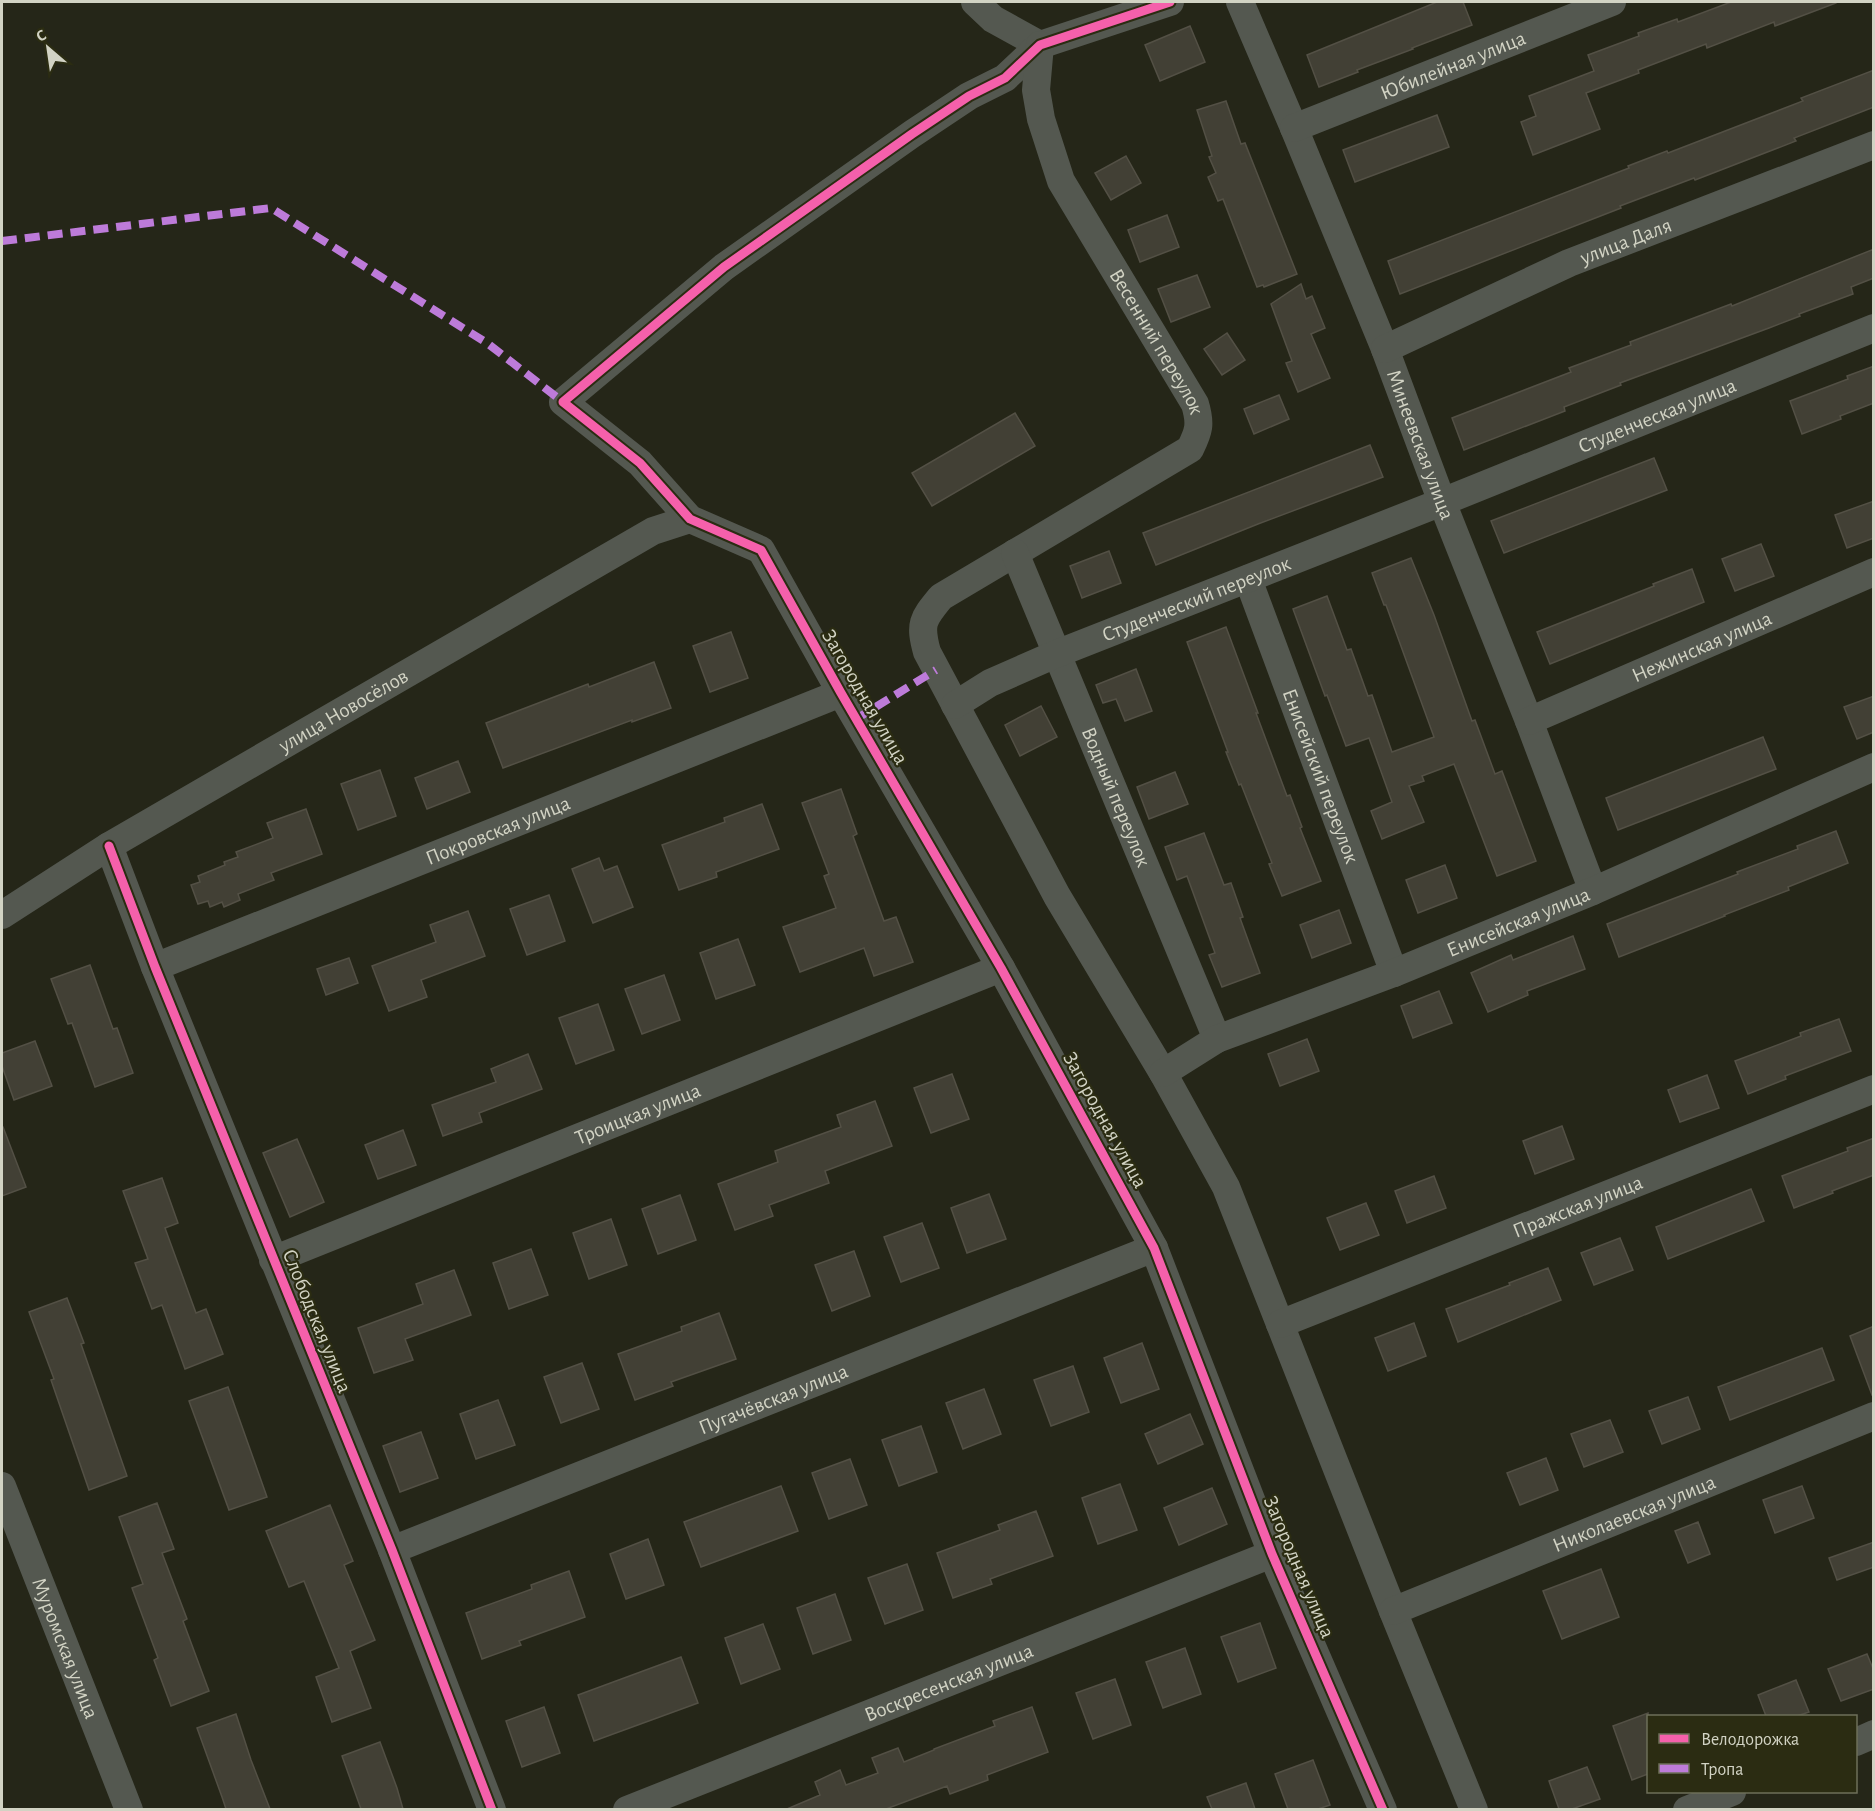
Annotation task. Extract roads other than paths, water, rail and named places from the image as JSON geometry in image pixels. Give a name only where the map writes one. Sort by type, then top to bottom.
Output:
[{"type":"street","points":[[975,2],[993,19],[1040,45]]},
{"type":"street","points":[[690,519],[640,463],[563,402],[724,267],[912,134],[969,96],[1005,78],[1040,45],[1170,2]]},
{"type":"street","name":"Минеевская улица","points":[[1240,2],[1385,349],[1593,891]]},
{"type":"street","name":"Юбилейная улица","points":[[1294,128],[1611,2]]},
{"type":"street","name":"Весенний переулок","points":[[955,705],[927,652],[922,636],[925,617],[941,597],[1190,449],[1199,430],[1199,418],[1195,404],[1061,181],[1041,119],[1036,90],[1040,45]]},
{"type":"street","name":"улица Даля","points":[[1385,349],[1569,263],[1874,146]]},
{"type":"street","name":"Студенческая улица","points":[[1442,502],[1874,328]]},
{"type":"street","name":"Студенческий переулок","points":[[955,705],[990,683],[1056,654],[1442,502]]},
{"type":"street","name":"Загородная улица","points":[[690,519],[761,550],[841,693],[1001,968],[1154,1248],[1272,1554],[1383,1809]]},
{"type":"street","name":"улица Новосёлов","points":[[2,915],[109,846],[653,531],[690,519]]},
{"type":"street","name":"Водный переулок","points":[[1015,553],[1217,1039]]},
{"type":"street","name":"Нежинская улица","points":[[1529,721],[1874,572]]},
{"type":"street","name":"Енисейский переулок","points":[[1248,579],[1394,972]]},
{"type":"street","name":"Покровская улица","points":[[155,967],[841,693]]},
{"type":"street","points":[[955,705],[1057,896],[1162,1073],[1226,1187],[1393,1611],[1474,1809]]},
{"type":"street","name":"Енисейская улица","points":[[1162,1073],[1217,1039],[1394,972],[1593,891],[1874,767]]},
{"type":"street","name":"Слободская улица","points":[[109,846],[155,967],[392,1550],[492,1809]]},
{"type":"street","name":"Троицкая улица","points":[[273,1260],[1001,968]]},
{"type":"street","name":"Пражская улица","points":[[1280,1324],[1874,1089]]},
{"type":"street","name":"Пугачёвская улица","points":[[392,1550],[1154,1248]]},
{"type":"street","name":"Николаевская улица","points":[[1393,1611],[1874,1416]]},
{"type":"street","name":"Муромская улица","points":[[2,1486],[129,1809]]},
{"type":"street","name":"Воскресенская улица","points":[[627,1809],[1272,1554]]},
{"type":"street","points":[[1857,1742],[1874,1734]]},
{"type":"street","points":[[1687,1809],[1726,1793]]}]
